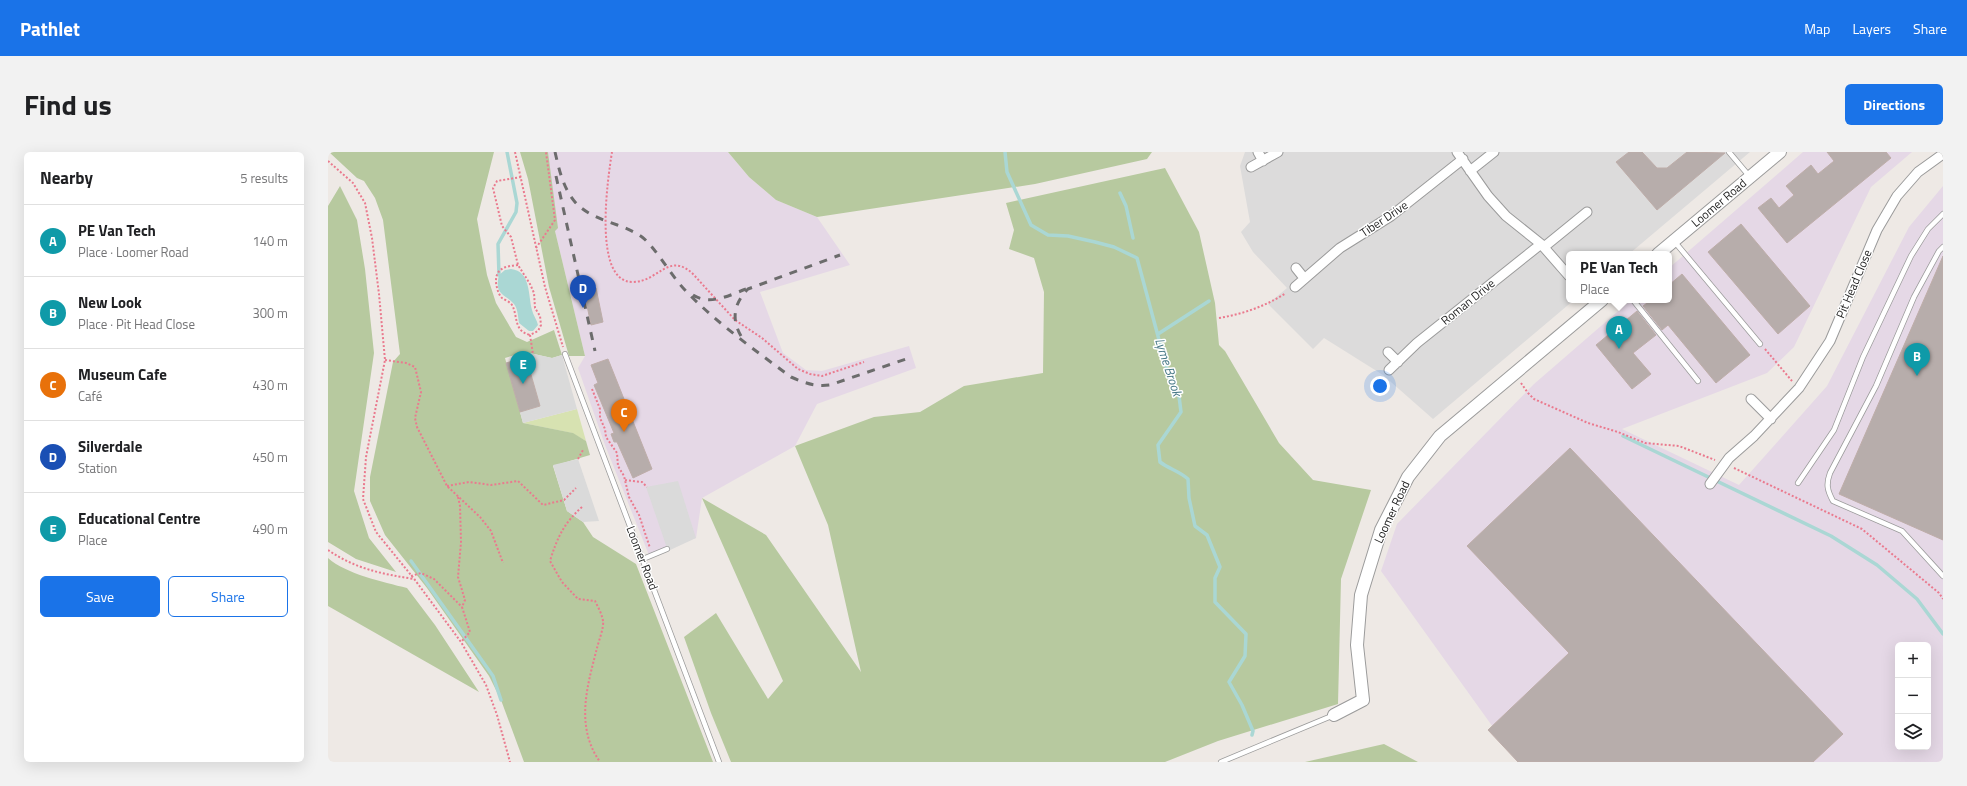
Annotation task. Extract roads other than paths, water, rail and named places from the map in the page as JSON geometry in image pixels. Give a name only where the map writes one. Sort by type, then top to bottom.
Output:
[{"type":"street","points":[[1258,152],[1263,161]]},
{"type":"street","points":[[1251,167],[1278,152]]},
{"type":"street","points":[[1470,171],[1494,152]]},
{"type":"street","name":"Loomer Road","points":[[1662,251],[1780,152]]},
{"type":"street","name":"Pit Head Close","points":[[1710,484],[1799,388],[1830,341],[1877,230],[1898,196],[1918,172],[1943,154]]},
{"type":"street","points":[[1460,156],[1488,196],[1506,216],[1542,246],[1566,273]]},
{"type":"street","name":"Tiber Drive","points":[[1295,287],[1340,248],[1391,216],[1460,156]]},
{"type":"street","name":"Roman Drive","points":[[1389,370],[1417,343],[1587,212]]},
{"type":"street","points":[[1296,268],[1304,278]]},
{"type":"street","name":"Loomer Road","points":[[1334,715],[1363,700],[1357,645],[1361,596],[1381,530],[1408,477],[1440,436],[1595,303]]},
{"type":"street","points":[[1388,352],[1398,362]]},
{"type":"street","points":[[1751,399],[1771,419]]},
{"type":"lane","points":[[1729,152],[1750,177]]},
{"type":"lane","points":[[1798,483],[1834,430],[1863,357],[1911,256],[1928,229],[1943,214]]},
{"type":"lane","points":[[1674,241],[1760,344]]},
{"type":"lane","points":[[1943,247],[1939,251],[1914,297],[1876,386],[1830,473],[1827,483],[1828,491],[1833,501],[1902,531],[1943,576]]},
{"type":"lane","points":[[1635,303],[1698,381]]},
{"type":"lane","name":"Loomer Road","points":[[565,354],[719,762]]},
{"type":"lane","points":[[643,559],[667,549]]},
{"type":"lane","name":"Loomer Road","points":[[1221,762],[1334,715]]},
{"type":"water","points":[[511,269],[522,274],[528,285],[532,310],[538,325],[533,331],[529,331],[519,323],[518,313],[514,304],[499,291],[499,275],[505,270]]},
{"type":"waterway","points":[[499,275],[498,244],[516,212],[517,203],[507,152]]},
{"type":"waterway","name":"Lyme Brook","points":[[1005,152],[1007,172],[1031,225],[1048,235],[1068,236],[1095,242],[1114,247],[1137,258],[1169,377],[1179,396],[1181,412],[1158,445],[1160,462],[1188,479],[1189,498],[1195,526],[1207,535],[1220,567],[1215,578],[1215,602],[1246,634],[1245,656],[1229,682],[1242,705],[1253,731],[1252,735]]},
{"type":"waterway","points":[[1120,193],[1126,206],[1133,238]]},
{"type":"waterway","points":[[1158,334],[1209,301]]},
{"type":"waterway","points":[[1623,436],[1831,536],[1877,565],[1917,599],[1943,634]]},
{"type":"waterway","points":[[411,561],[493,676],[501,700]]},
{"type":"railway","points":[[555,152],[564,185],[571,197],[582,209],[642,237],[684,289],[708,313],[791,377],[810,384],[830,385],[909,358]]},
{"type":"railway","points":[[556,176],[595,351]]},
{"type":"railway","points":[[741,336],[735,317],[737,306],[743,294],[748,289],[840,255]]},
{"type":"railway","points":[[693,295],[706,300],[713,300],[746,289]]},
{"type":"place","name":"Silverdale","points":[[583,308]]},
{"type":"place","name":"PE Van Tech","points":[[1619,349]]},
{"type":"place","name":"New Look","points":[[1917,376]]},
{"type":"place","name":"Educational Centre","points":[[523,384]]},
{"type":"place","name":"Museum Cafe","points":[[624,432]]}]
